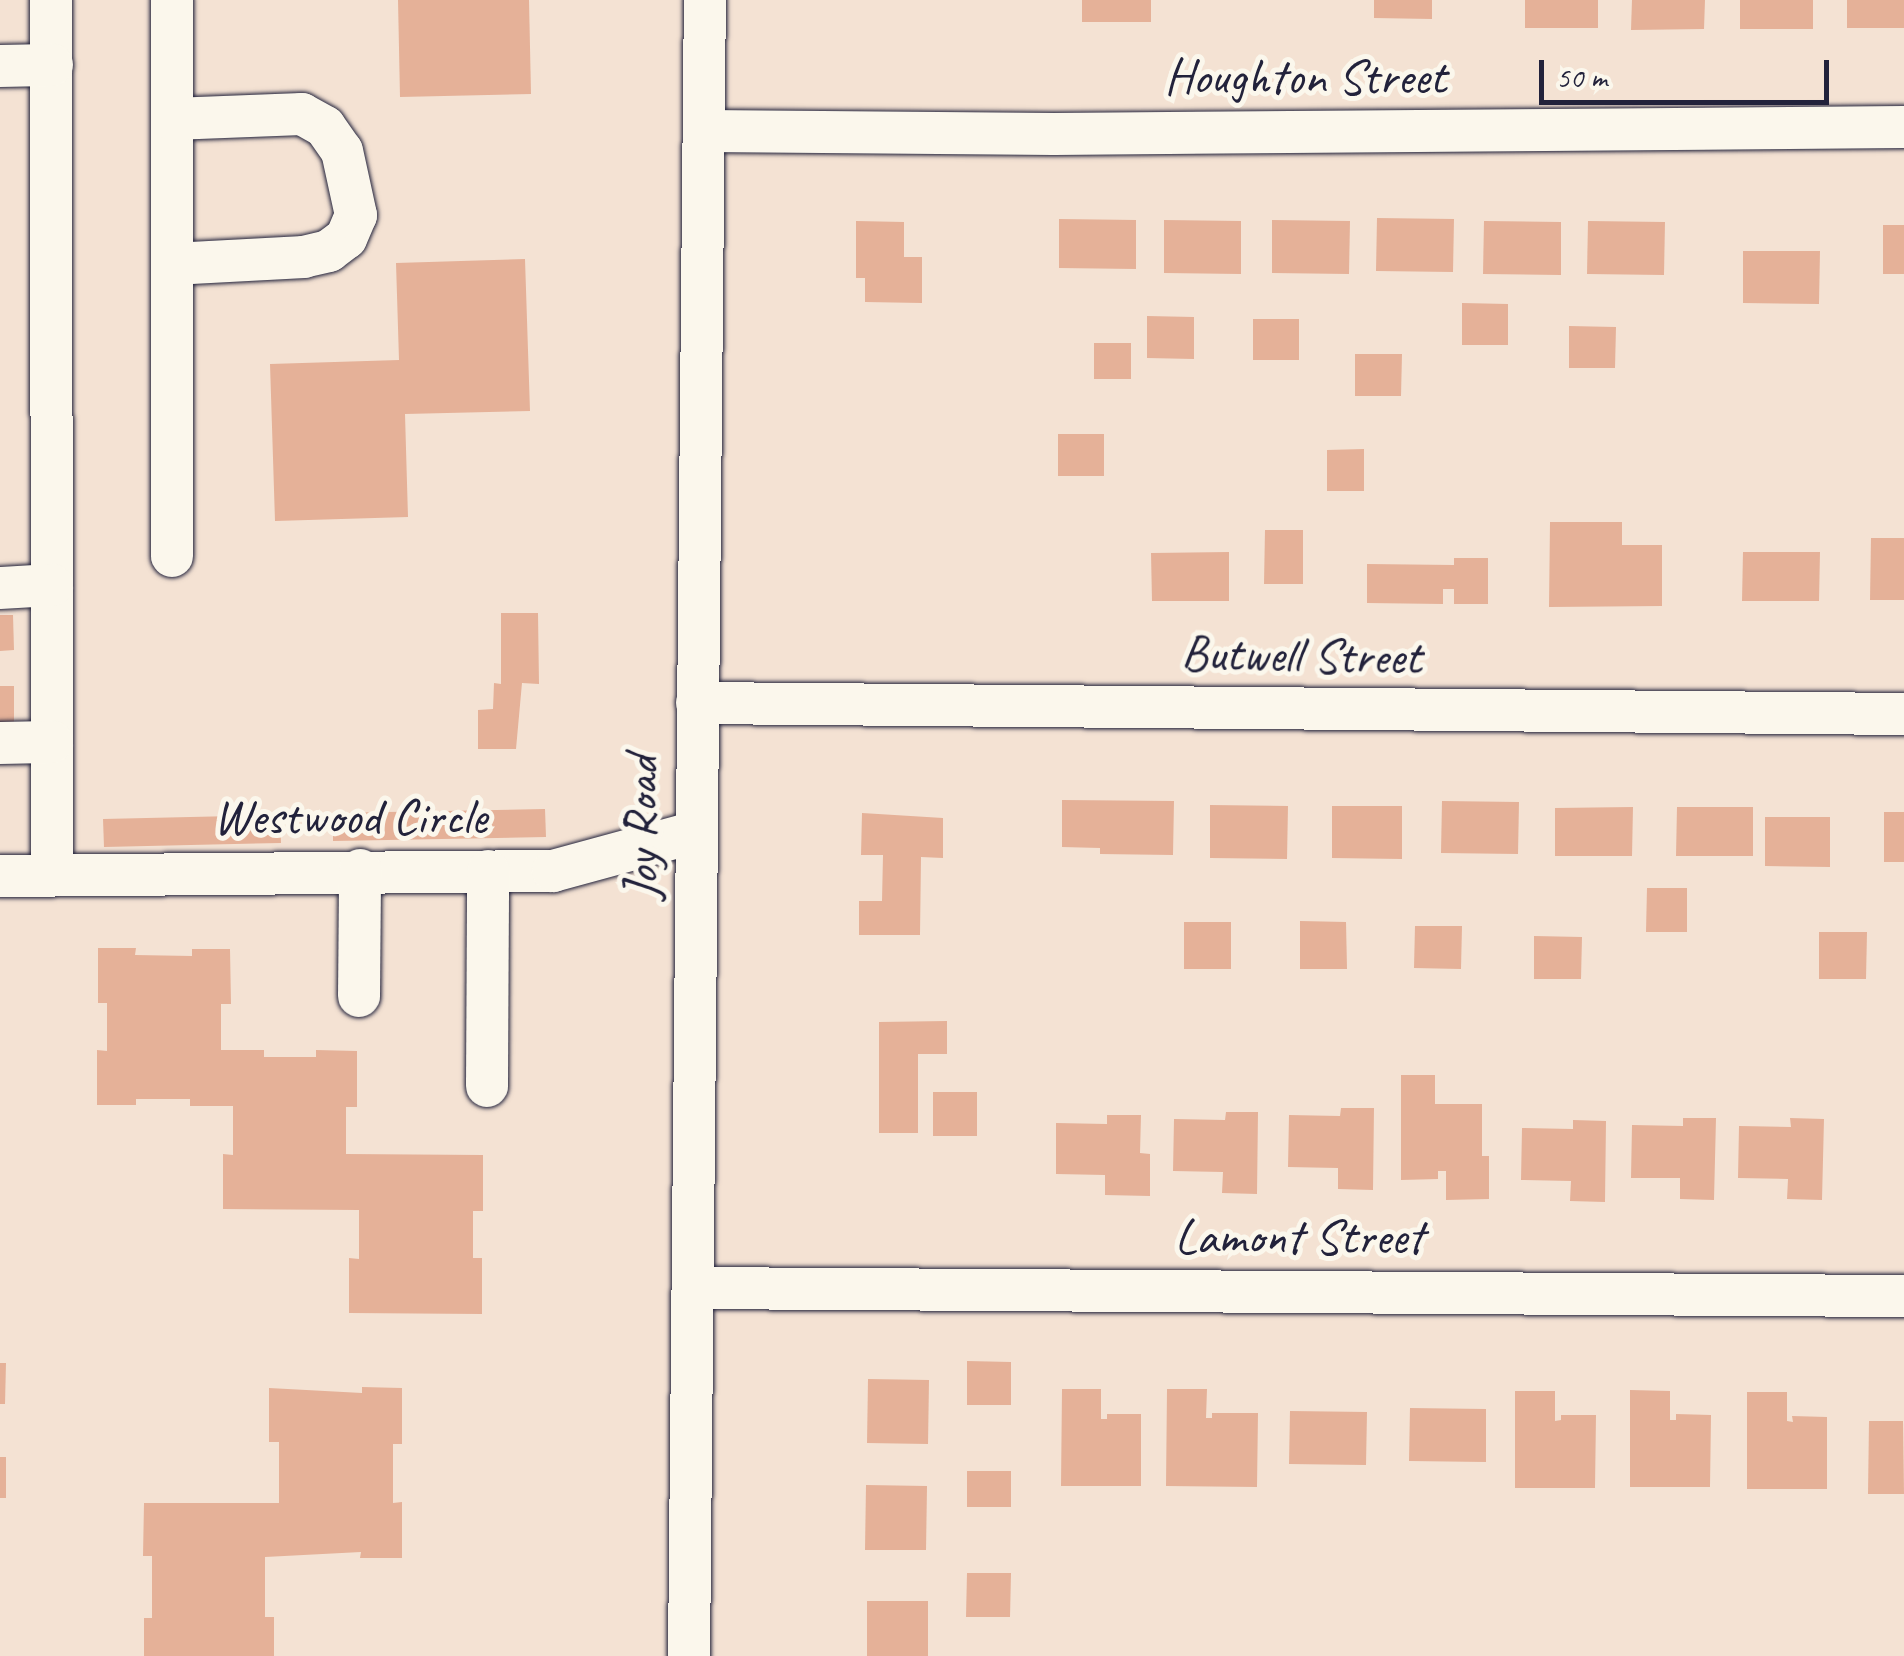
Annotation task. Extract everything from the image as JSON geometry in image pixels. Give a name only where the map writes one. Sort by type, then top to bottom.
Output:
[{"type":"street","points":[[52,0],[52,874]]},
{"type":"street","points":[[172,0],[172,556]]},
{"type":"street","name":"Joy Road","points":[[689,1656],[705,0]]},
{"type":"street","points":[[0,66],[52,66]]},
{"type":"street","points":[[172,120],[302,114],[325,127],[342,151],[356,215],[346,238],[329,251],[304,257],[172,264]]},
{"type":"street","name":"Houghton Street","points":[[706,131],[1074,134],[1904,127]]},
{"type":"street","points":[[0,588],[52,585]]},
{"type":"street","name":"Butwell Street","points":[[697,704],[1904,714]]},
{"type":"street","points":[[0,743],[52,742]]},
{"type":"street","name":"Westwood Circle","points":[[0,876],[554,871],[696,832]]},
{"type":"street","points":[[359,996],[360,870]]},
{"type":"street","points":[[487,1086],[488,871]]},
{"type":"street","name":"Lamont Street","points":[[692,1288],[1904,1296]]},
{"type":"building","points":[[398,0],[529,0],[531,94],[400,97]]},
{"type":"building","points":[[1082,0],[1151,0],[1151,22],[1082,22]]},
{"type":"building","points":[[1374,0],[1432,0],[1432,19],[1374,18]]},
{"type":"building","points":[[1525,0],[1598,0],[1598,28],[1525,28]]},
{"type":"building","points":[[1632,0],[1705,0],[1704,29],[1631,30]]},
{"type":"building","points":[[1740,0],[1813,0],[1813,29],[1740,29]]},
{"type":"building","points":[[1847,0],[1904,0],[1904,28],[1847,28]]},
{"type":"building","points":[[1377,218],[1454,219],[1453,272],[1376,271]]},
{"type":"building","points":[[1059,219],[1136,220],[1136,269],[1059,268]]},
{"type":"building","points":[[1164,220],[1241,221],[1241,274],[1164,273]]},
{"type":"building","points":[[1272,220],[1350,221],[1349,274],[1272,273]]},
{"type":"building","points":[[856,221],[904,222],[904,257],[922,257],[922,303],[865,302],[865,278],[856,278]]},
{"type":"building","points":[[1484,221],[1561,222],[1561,275],[1483,274]]},
{"type":"building","points":[[1588,221],[1665,222],[1664,275],[1587,274]]},
{"type":"building","points":[[1883,225],[1904,225],[1904,274],[1883,274]]},
{"type":"building","points":[[1743,251],[1820,251],[1819,304],[1743,303]]},
{"type":"building","points":[[525,259],[530,411],[405,414],[408,517],[275,521],[270,364],[399,360],[396,263]]},
{"type":"building","points":[[1462,303],[1508,304],[1508,345],[1462,345]]},
{"type":"building","points":[[1147,316],[1194,317],[1194,359],[1147,358]]},
{"type":"building","points":[[1253,319],[1299,319],[1299,360],[1253,360]]},
{"type":"building","points":[[1569,326],[1616,327],[1615,368],[1569,368]]},
{"type":"building","points":[[1094,343],[1131,343],[1131,379],[1094,379]]},
{"type":"building","points":[[1355,354],[1402,354],[1401,396],[1355,396]]},
{"type":"building","points":[[1058,434],[1104,434],[1104,476],[1058,476]]},
{"type":"building","points":[[1364,449],[1364,491],[1327,491],[1327,450]]},
{"type":"building","points":[[1550,522],[1622,522],[1622,545],[1662,545],[1662,606],[1549,607]]},
{"type":"building","points":[[1265,530],[1303,530],[1303,584],[1264,584]]},
{"type":"building","points":[[1871,538],[1904,538],[1904,600],[1870,600]]},
{"type":"building","points":[[1229,552],[1229,601],[1152,601],[1151,553]]},
{"type":"building","points":[[1743,552],[1820,552],[1819,601],[1742,601]]},
{"type":"building","points":[[1454,558],[1488,558],[1488,604],[1454,604],[1454,589],[1443,589],[1443,604],[1367,603],[1367,564],[1454,565]]},
{"type":"building","points":[[501,613],[538,613],[539,684],[522,683],[516,749],[478,749],[478,710],[493,709],[494,683],[501,684]]},
{"type":"building","points":[[0,615],[13,615],[14,650],[0,651]]},
{"type":"building","points":[[0,686],[14,686],[14,722],[0,722]]},
{"type":"building","points":[[1062,800],[1174,801],[1173,855],[1100,854],[1100,848],[1062,847]]},
{"type":"building","points":[[1442,801],[1519,802],[1518,854],[1441,853]]},
{"type":"building","points":[[1210,805],[1288,806],[1287,859],[1210,858]]},
{"type":"building","points":[[1332,806],[1402,806],[1402,859],[1332,858]]},
{"type":"building","points":[[1633,807],[1632,856],[1555,856],[1555,808]]},
{"type":"building","points":[[1677,807],[1753,807],[1753,856],[1676,856]]},
{"type":"building","points":[[545,809],[546,837],[333,841],[333,813]]},
{"type":"building","points":[[1884,812],[1904,812],[1904,862],[1884,862]]},
{"type":"building","points":[[862,813],[943,818],[943,858],[921,857],[920,935],[859,935],[859,901],[882,901],[883,855],[861,855]]},
{"type":"building","points":[[280,815],[281,843],[104,847],[103,819]]},
{"type":"building","points":[[1765,817],[1830,817],[1830,867],[1765,866]]},
{"type":"building","points":[[1647,888],[1687,888],[1687,932],[1646,932]]},
{"type":"building","points":[[1300,921],[1346,922],[1347,969],[1300,969]]},
{"type":"building","points":[[1184,922],[1231,922],[1231,969],[1184,969]]},
{"type":"building","points":[[1415,926],[1462,926],[1461,969],[1414,968]]},
{"type":"building","points":[[1819,932],[1867,932],[1866,979],[1819,979]]},
{"type":"building","points":[[1534,936],[1582,937],[1581,979],[1534,979]]},
{"type":"building","points":[[98,948],[136,948],[135,955],[192,956],[192,949],[230,949],[231,1004],[221,1004],[221,1050],[264,1050],[264,1057],[316,1057],[316,1050],[357,1051],[357,1107],[346,1107],[346,1154],[483,1155],[483,1211],[473,1211],[473,1258],[482,1258],[482,1314],[349,1313],[349,1258],[359,1259],[359,1210],[223,1209],[223,1154],[233,1155],[233,1106],[190,1106],[190,1099],[136,1099],[136,1105],[97,1105],[97,1050],[107,1051],[107,1003],[98,1003]]},
{"type":"building","points":[[947,1021],[947,1054],[918,1054],[918,1133],[879,1133],[879,1022]]},
{"type":"building","points":[[1401,1075],[1435,1075],[1435,1104],[1482,1104],[1482,1156],[1489,1156],[1489,1199],[1446,1200],[1446,1171],[1438,1171],[1438,1179],[1401,1180]]},
{"type":"building","points":[[933,1092],[977,1092],[977,1136],[933,1136]]},
{"type":"building","points":[[1341,1108],[1374,1108],[1373,1190],[1338,1189],[1338,1168],[1288,1167],[1289,1115],[1340,1116]]},
{"type":"building","points":[[1226,1112],[1258,1112],[1257,1194],[1222,1193],[1223,1172],[1173,1171],[1174,1119],[1225,1120]]},
{"type":"building","points":[[1107,1115],[1141,1115],[1140,1153],[1150,1154],[1150,1196],[1105,1195],[1105,1175],[1056,1174],[1056,1123],[1107,1124]]},
{"type":"building","points":[[1683,1118],[1716,1118],[1714,1200],[1680,1199],[1680,1178],[1631,1178],[1632,1125],[1683,1126]]},
{"type":"building","points":[[1790,1118],[1824,1119],[1822,1200],[1787,1199],[1788,1179],[1738,1178],[1739,1126],[1791,1127]]},
{"type":"building","points":[[1573,1120],[1606,1121],[1605,1202],[1570,1201],[1571,1181],[1521,1180],[1522,1128],[1573,1129]]},
{"type":"building","points":[[967,1361],[1011,1362],[1011,1405],[967,1405]]},
{"type":"building","points":[[0,1363],[6,1363],[5,1404],[0,1404]]},
{"type":"building","points":[[868,1379],[929,1380],[928,1444],[867,1443]]},
{"type":"building","points":[[362,1387],[402,1388],[402,1444],[393,1444],[393,1503],[402,1502],[402,1558],[360,1558],[361,1552],[265,1557],[265,1617],[274,1617],[274,1656],[144,1656],[144,1618],[152,1618],[152,1556],[143,1556],[144,1503],[279,1503],[279,1442],[269,1442],[269,1388],[362,1393]]},
{"type":"building","points":[[1062,1389],[1101,1389],[1101,1419],[1107,1419],[1107,1414],[1141,1414],[1141,1486],[1061,1486]]},
{"type":"building","points":[[1167,1389],[1207,1389],[1206,1418],[1212,1418],[1212,1413],[1258,1413],[1257,1487],[1166,1486]]},
{"type":"building","points":[[1630,1390],[1670,1391],[1670,1420],[1676,1420],[1676,1414],[1711,1415],[1710,1487],[1630,1487]]},
{"type":"building","points":[[1515,1391],[1555,1391],[1555,1421],[1561,1420],[1561,1415],[1596,1415],[1595,1488],[1515,1488]]},
{"type":"building","points":[[1747,1392],[1787,1392],[1787,1421],[1793,1422],[1792,1416],[1827,1417],[1827,1489],[1747,1489]]},
{"type":"building","points":[[1410,1408],[1486,1409],[1486,1462],[1409,1461]]},
{"type":"building","points":[[1290,1411],[1367,1412],[1366,1465],[1289,1464]]},
{"type":"building","points":[[1869,1421],[1903,1421],[1904,1494],[1868,1494]]},
{"type":"building","points":[[0,1457],[6,1457],[6,1498],[0,1498]]},
{"type":"building","points":[[967,1471],[1011,1471],[1011,1507],[967,1507]]},
{"type":"building","points":[[866,1485],[927,1486],[926,1550],[865,1550]]},
{"type":"building","points":[[967,1573],[1011,1573],[1010,1617],[966,1617]]},
{"type":"building","points":[[867,1601],[928,1601],[928,1656],[867,1656]]}]
